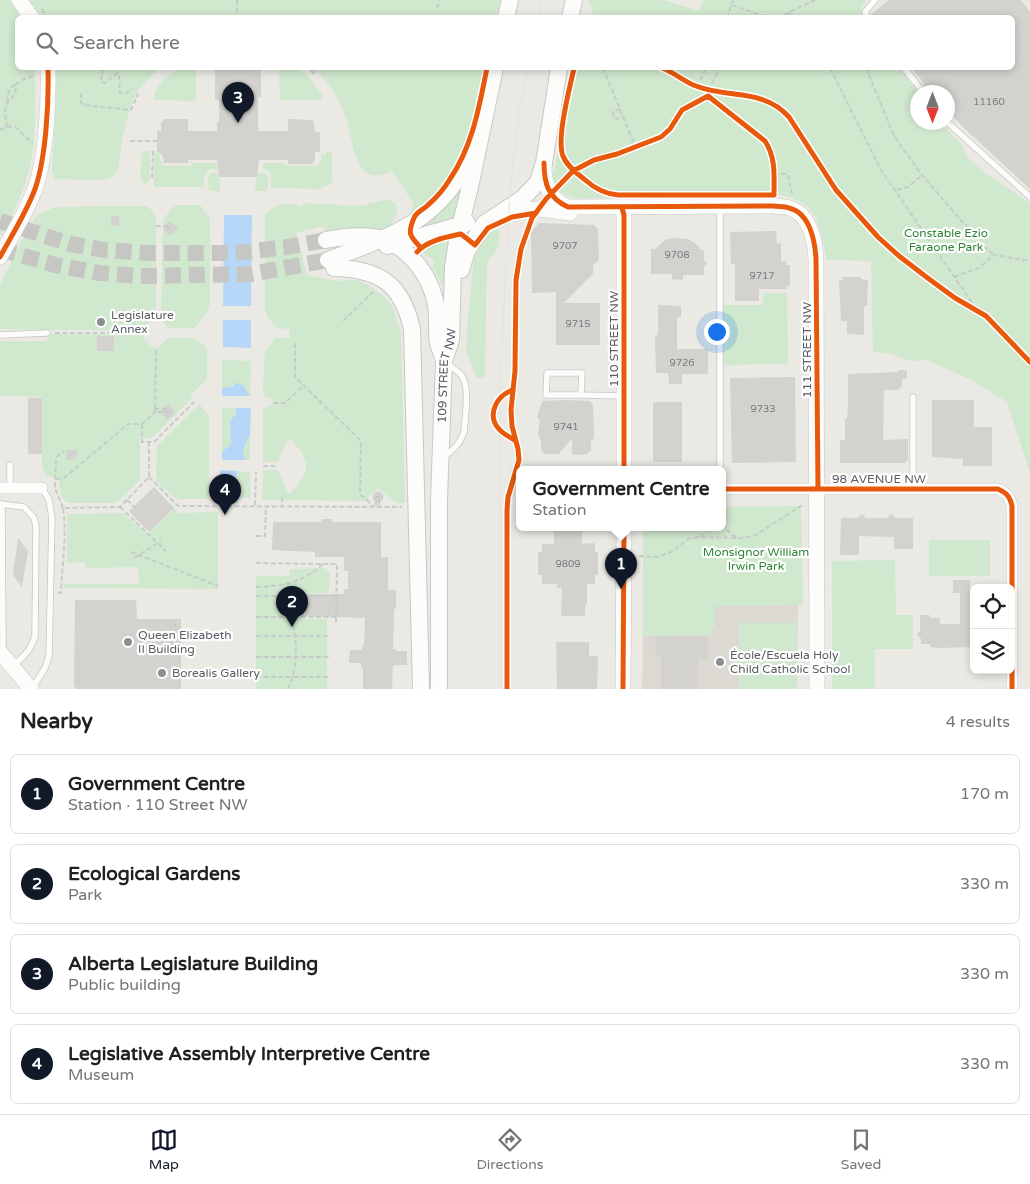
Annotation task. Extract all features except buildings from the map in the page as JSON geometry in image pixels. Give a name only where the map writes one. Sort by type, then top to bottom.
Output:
[{"type":"main road","points":[[507,15],[510,0]]},
{"type":"main road","points":[[571,15],[574,0]]},
{"type":"main road","name":"109 STREET NW","points":[[439,689],[438,560],[444,361],[450,340],[453,267],[460,226],[495,70]]},
{"type":"main road","points":[[452,311],[463,261],[471,242],[484,224],[528,194],[535,186],[544,163],[559,70]]},
{"type":"main road","points":[[389,242],[433,209],[448,192],[466,166],[484,121]]},
{"type":"main road","points":[[421,689],[412,329],[404,302],[394,288],[366,270],[332,264],[389,242],[460,226],[505,211]]},
{"type":"main road","points":[[326,240],[357,236],[389,242],[410,255],[416,262],[432,292],[438,319],[438,341],[444,361]]},
{"type":"street","points":[[19,0],[30,15]]},
{"type":"street","points":[[0,257],[29,203],[38,176],[46,115],[42,71]]},
{"type":"street","points":[[544,163],[544,176],[547,186],[554,198],[561,204],[568,207],[623,211]]},
{"type":"street","points":[[505,211],[539,209],[577,214],[720,206]]},
{"type":"street","name":"111 STREET NW","points":[[720,206],[790,208],[801,214],[807,222],[811,234],[816,259],[817,689]]},
{"type":"street","name":"110 STREET NW","points":[[623,211],[624,466]]},
{"type":"street","points":[[5,488],[42,488]]},
{"type":"street","name":"98 AVENUE NW","points":[[726,489],[998,489],[1005,492],[1010,498],[1012,506],[1012,689]]},
{"type":"street","points":[[623,689],[624,531]]},
{"type":"street","points":[[5,658],[31,689]]},
{"type":"lane","points":[[866,15],[865,12],[874,0]]},
{"type":"lane","points":[[906,70],[917,85]]},
{"type":"lane","points":[[955,129],[1030,197]]},
{"type":"lane","points":[[720,206],[720,466]]},
{"type":"lane","points":[[0,335],[47,333]]},
{"type":"lane","points":[[440,460],[460,444],[462,439],[466,391],[462,376],[444,361]]},
{"type":"lane","points":[[581,395],[582,373],[548,373],[546,395],[624,396]]},
{"type":"lane","points":[[912,489],[913,397]]},
{"type":"lane","points":[[5,488],[10,465]]},
{"type":"lane","points":[[31,689],[45,668],[49,656],[52,518],[49,500],[42,488]]},
{"type":"lane","points":[[1,504],[24,507],[34,518],[36,526],[35,637],[29,650],[5,658],[1,504]]},
{"type":"path","points":[[237,0],[237,15]]},
{"type":"path","points":[[437,8],[440,0]]},
{"type":"path","points":[[728,15],[733,0]]},
{"type":"path","points":[[783,15],[815,0]]},
{"type":"path","points":[[732,5],[760,15]]},
{"type":"path","points":[[103,70],[101,82],[105,83],[117,73],[119,74],[120,93],[126,93],[132,89]]},
{"type":"path","points":[[604,70],[635,146],[634,155]]},
{"type":"path","points":[[690,93],[693,85],[701,79],[705,70]]},
{"type":"path","points":[[708,93],[719,70]]},
{"type":"path","points":[[831,70],[881,170],[979,311]]},
{"type":"path","points":[[867,70],[894,136],[922,175],[965,225],[976,231],[979,242],[994,255],[1030,261]]},
{"type":"path","points":[[7,125],[7,98],[10,89],[24,79],[42,71]]},
{"type":"path","points":[[128,83],[144,98]]},
{"type":"path","points":[[8,102],[14,96],[16,84]]},
{"type":"path","points":[[693,85],[708,93],[715,92]]},
{"type":"path","points":[[81,93],[83,105],[131,110],[138,94]]},
{"type":"path","points":[[620,108],[613,112],[613,117],[617,119],[624,116]]},
{"type":"path","points":[[0,128],[14,124],[20,126],[35,142]]},
{"type":"path","points":[[130,141],[157,141]]},
{"type":"path","points":[[626,150],[641,144]]},
{"type":"path","points":[[152,178],[153,151]]},
{"type":"path","points":[[774,181],[774,171],[788,174],[793,200]]},
{"type":"path","points":[[896,191],[908,187],[922,175]]},
{"type":"path","points":[[156,226],[170,226],[170,228],[164,229]]},
{"type":"path","points":[[954,277],[979,268],[994,255]]},
{"type":"path","points":[[344,321],[378,287]]},
{"type":"path","points":[[962,302],[979,311]]},
{"type":"path","points":[[47,333],[144,333]]},
{"type":"path","points":[[295,343],[295,377],[361,441],[360,494],[376,507]]},
{"type":"path","points":[[56,479],[64,478],[128,424],[142,424],[155,411],[156,348]]},
{"type":"path","points":[[273,403],[285,403],[304,386]]},
{"type":"path","points":[[142,424],[142,442],[154,442],[195,401]]},
{"type":"path","points":[[148,442],[149,477],[178,506],[407,507]]},
{"type":"path","points":[[51,593],[61,593],[64,520],[63,508],[55,488],[56,458],[64,452]]},
{"type":"path","points":[[263,466],[278,466]]},
{"type":"path","points":[[255,505],[256,472]]},
{"type":"path","points":[[120,507],[149,477]]},
{"type":"path","points":[[215,500],[216,485]]},
{"type":"path","points":[[282,497],[282,506]]},
{"type":"path","points":[[127,500],[137,510]]},
{"type":"path","points":[[639,556],[658,556],[671,552],[688,539],[754,536],[804,503]]},
{"type":"path","points":[[256,536],[265,536],[266,506]]},
{"type":"path","points":[[63,508],[120,507],[159,542],[166,551]]},
{"type":"path","points":[[726,528],[732,535],[740,538]]},
{"type":"path","points":[[700,538],[708,531]]},
{"type":"path","points":[[134,558],[159,542]]},
{"type":"path","points":[[131,552],[218,586]]},
{"type":"path","points":[[256,563],[337,564],[336,623]]},
{"type":"path","points":[[256,587],[302,580],[323,564]]},
{"type":"path","points":[[256,596],[336,596]]},
{"type":"path","points":[[286,596],[291,617],[296,657],[293,677],[288,689]]},
{"type":"path","points":[[256,617],[336,617]]},
{"type":"path","points":[[175,624],[176,629],[181,629]]},
{"type":"path","points":[[256,636],[329,636]]},
{"type":"path","points":[[256,656],[329,657]]},
{"type":"path","points":[[256,677],[329,677]]},
{"type":"shaded area","name":"École/Escuela Holy Child Catholic School","points":[[798,605],[797,689],[642,689],[643,636],[711,635],[711,629],[715,628],[715,606]]},
{"type":"green space","points":[[0,0],[10,0],[21,15],[15,15],[15,70],[35,70],[34,138],[30,166],[24,187],[0,236]]},
{"type":"green space","points":[[26,0],[500,0],[497,15],[37,15]]},
{"type":"green space","points":[[589,0],[663,0],[699,11],[703,0],[866,0],[861,9],[862,15],[593,15]]},
{"type":"green space","points":[[55,70],[157,70],[139,89],[131,105],[123,134],[118,169],[111,178],[102,180],[55,179],[52,171],[56,104]]},
{"type":"green space","points":[[176,70],[196,70],[196,99],[193,101],[155,100],[156,90],[166,78]]},
{"type":"green space","points":[[279,70],[300,70],[311,80],[323,96],[321,100],[280,100]]},
{"type":"green space","points":[[316,70],[485,70],[472,129],[461,158],[445,184],[408,218],[414,204],[392,171],[379,175],[369,174],[362,168],[353,147],[344,112],[331,88]]},
{"type":"green space","name":"Constable Ezio Faraone Park","points":[[571,70],[901,70],[912,85],[910,85],[910,130],[947,130],[960,142],[967,157],[985,173],[1030,203],[1030,473],[1007,402],[970,379],[926,360],[910,361],[892,354],[873,351],[871,261],[827,260],[818,222],[807,206],[798,200],[770,193],[619,193],[607,191],[607,198],[575,198],[568,196],[557,187],[553,179]]},
{"type":"green space","points":[[145,151],[150,151],[150,178],[145,185],[140,178],[142,154]]},
{"type":"green space","points":[[326,151],[330,151],[332,154],[332,180],[330,184],[320,189],[271,188],[271,175],[266,169],[263,169],[263,163],[319,166],[321,155],[326,154]]},
{"type":"green space","points":[[154,153],[160,154],[160,160],[164,166],[192,166],[192,163],[217,163],[217,170],[210,169],[204,175],[204,187],[154,187]]},
{"type":"green space","points":[[211,173],[219,173],[220,191],[211,191],[208,188],[208,176]]},
{"type":"green space","points":[[257,173],[264,173],[268,176],[268,188],[264,191],[255,191]]},
{"type":"green space","points":[[464,177],[456,218],[442,228],[414,229]]},
{"type":"green space","points":[[388,199],[396,204],[397,212],[391,225],[385,230],[348,228],[326,231],[323,226],[296,233],[307,275],[336,281],[358,280],[386,298],[393,308],[401,333],[405,503],[396,503],[378,488],[369,496],[368,501],[262,500],[263,470],[278,470],[286,490],[290,494],[302,479],[306,466],[302,453],[290,439],[286,443],[278,462],[263,462],[263,410],[273,403],[273,399],[265,397],[263,393],[265,351],[276,338],[289,338],[290,329],[277,328],[268,318],[265,310],[265,216],[276,206],[286,204],[302,207],[303,203],[360,206]]},
{"type":"green space","points":[[175,205],[200,205],[210,221],[210,302],[207,313],[194,328],[168,328],[161,320],[163,222]]},
{"type":"green space","points":[[148,206],[156,216],[156,310],[152,312],[151,320],[144,331],[0,329],[0,285],[36,216],[55,207]]},
{"type":"green space","points":[[500,229],[498,248],[487,262],[485,377],[477,378],[466,350],[474,259],[491,230]]},
{"type":"green space","points":[[450,239],[444,284],[442,285],[432,266],[435,263],[421,250]]},
{"type":"green space","points":[[763,293],[787,293],[788,364],[723,365],[723,305],[763,305]]},
{"type":"green space","points":[[48,334],[144,335],[144,339],[153,348],[158,348],[168,338],[195,338],[207,348],[207,379],[190,396],[192,398],[152,438],[140,438],[140,480],[116,503],[67,503],[59,488],[59,478],[46,476],[42,466],[41,397],[0,396],[0,341],[47,341]]},
{"type":"green space","points":[[222,360],[251,361],[250,396],[241,384],[222,388]]},
{"type":"green space","points":[[199,404],[209,416],[209,499],[176,499],[156,481],[157,446]]},
{"type":"green space","points":[[222,408],[236,408],[236,412],[230,421],[231,443],[222,452]]},
{"type":"green space","points":[[250,435],[250,460],[245,460],[243,449]]},
{"type":"green space","points":[[239,472],[250,472],[250,498],[221,498],[221,485],[234,483]]},
{"type":"green space","name":"Monsignor William Irwin Park","points":[[801,506],[803,605],[715,606],[715,629],[711,629],[711,635],[643,636],[643,531],[726,531],[726,507]]},
{"type":"green space","points":[[174,508],[179,513],[218,512],[218,589],[65,588],[64,584],[139,584],[138,567],[86,568],[85,562],[67,563],[67,514],[123,513],[147,535]]},
{"type":"green space","points":[[929,540],[990,540],[990,576],[929,576]]},
{"type":"green space","points":[[895,560],[896,615],[913,615],[913,649],[875,649],[875,689],[832,689],[832,561]]},
{"type":"green space","points":[[325,568],[330,573],[329,593],[302,593],[302,619],[327,619],[327,689],[256,689],[256,576],[289,576],[290,569]]},
{"type":"green space","points":[[739,623],[797,623],[797,689],[739,689]]},
{"type":"water","points":[[224,215],[252,215],[251,306],[223,306]]},
{"type":"water","points":[[223,320],[251,320],[251,348],[223,347]]},
{"type":"water","points":[[234,384],[243,385],[250,396],[222,396],[222,388],[234,386]]},
{"type":"water","points":[[236,408],[251,408],[250,435],[243,449],[245,460],[222,460],[222,452],[231,443],[230,421],[236,413]]},
{"type":"water","points":[[220,470],[238,471],[235,481],[220,480]]},
{"type":"tunnel","points":[[0,221],[70,244],[104,250],[149,253],[235,253],[288,247],[326,240]]},
{"type":"tunnel","points":[[0,249],[55,265],[100,273],[140,276],[251,274],[328,260]]},
{"type":"tram line","points":[[539,15],[542,0]]},
{"type":"tram line","points":[[500,689],[500,380],[510,190],[519,112],[528,70]]},
{"type":"cycle path","points":[[0,257],[19,224],[39,176],[46,129],[48,70]]},
{"type":"cycle path","points":[[421,248],[411,235],[412,223],[416,214],[440,193],[458,166],[470,139],[487,70]]},
{"type":"cycle path","points":[[574,70],[564,113],[561,148],[565,160],[574,171]]},
{"type":"cycle path","points":[[666,70],[696,86],[708,90],[757,98],[779,108],[789,117],[836,190],[878,237],[929,279],[955,298],[986,316],[1030,362]]},
{"type":"cycle path","points":[[708,96],[765,141],[773,160],[774,195],[618,195],[595,188],[574,171],[594,160],[617,154],[661,137],[670,129],[682,110],[708,96]]},
{"type":"cycle path","points":[[544,163],[548,189],[556,199],[568,207],[773,206],[789,208],[802,216],[813,236],[816,259],[818,489]]},
{"type":"cycle path","points":[[517,466],[519,460],[518,449],[512,426],[511,410],[515,371],[516,280],[521,249],[532,218],[546,199],[574,171]]},
{"type":"cycle path","points":[[622,208],[624,215],[624,466]]},
{"type":"cycle path","points":[[417,252],[432,242],[461,234],[475,245],[488,228],[512,217],[536,213]]},
{"type":"cycle path","points":[[513,390],[502,396],[498,401],[493,412],[493,418],[501,431],[516,441]]},
{"type":"cycle path","points":[[507,689],[507,510],[508,497],[516,470]]},
{"type":"cycle path","points":[[726,489],[998,489],[1004,492],[1012,506],[1012,689]]},
{"type":"cycle path","points":[[623,689],[624,531]]},
{"type":"place","name":"Alberta Legislature Building","points":[[238,123]]},
{"type":"place","name":"Legislature Annex","points":[[101,322]]},
{"type":"place","name":"Legislative Assembly Interpretive Centre","points":[[225,515]]},
{"type":"place","name":"Government Centre","points":[[621,589]]},
{"type":"place","name":"Ecological Gardens","points":[[292,627]]},
{"type":"place","name":"Queen Elizabeth II Building","points":[[128,642]]},
{"type":"place","name":"École/Escuela Holy Child Catholic School","points":[[720,662]]},
{"type":"place","name":"Borealis Gallery","points":[[162,673]]}]
